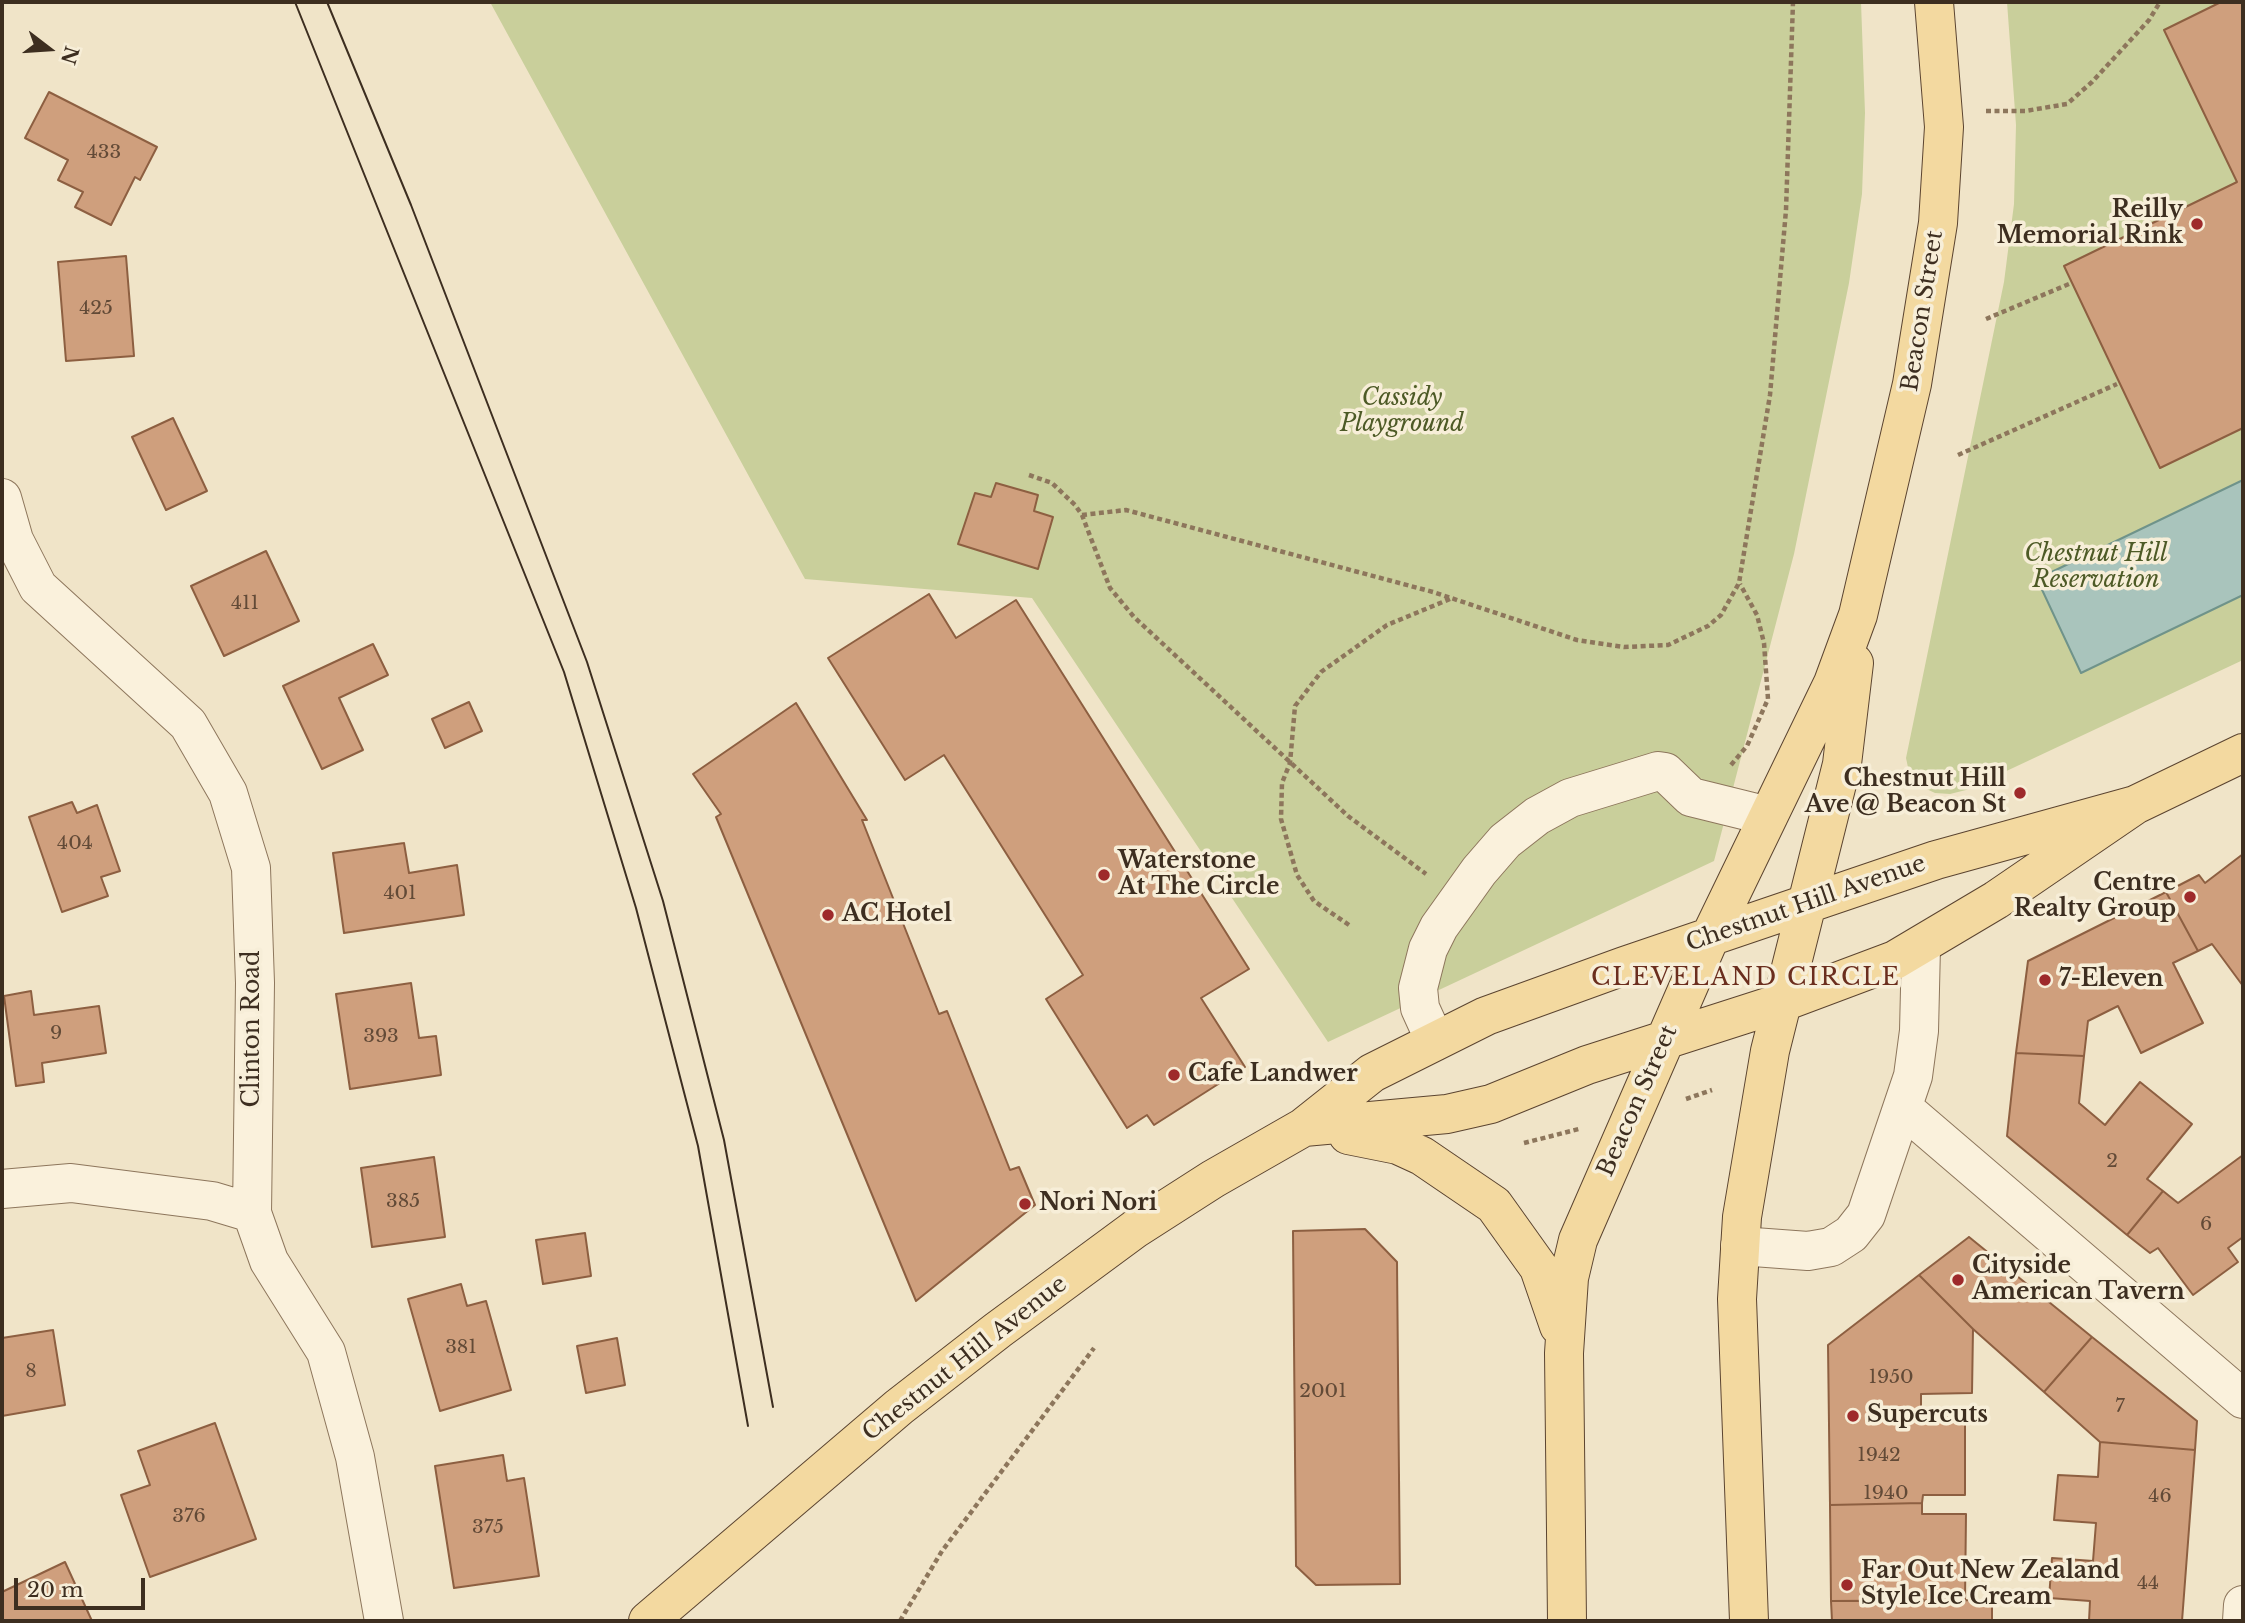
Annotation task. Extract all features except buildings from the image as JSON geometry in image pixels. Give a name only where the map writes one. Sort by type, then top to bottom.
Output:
[{"type":"main road","name":"Beacon Street","points":[[1567,1621],[1564,1353],[1570,1278],[1578,1241],[1711,935],[1833,683],[1858,615],[1898,452],[1928,302],[1942,178],[1943,112],[1934,2]]},
{"type":"main road","name":"Beacon Street","points":[[1749,1621],[1737,1299],[1740,1246],[1765,1075],[1842,764],[1858,615]]},
{"type":"main road","name":"Chestnut Hill Avenue","points":[[1304,1127],[1447,1114],[1491,1104],[1587,1065],[1783,1002],[1895,960],[1921,947],[2135,805],[2243,753]]},
{"type":"main road","name":"Chestnut Hill Avenue","points":[[648,1621],[898,1407],[998,1330],[1135,1229],[1213,1179],[1304,1127],[1371,1073],[1486,1016],[1711,935],[2015,836],[2135,805]]},
{"type":"main road","points":[[1304,1127],[1398,1145],[1451,1173],[1494,1205],[1539,1268],[1555,1309],[1564,1353]]},
{"type":"street","name":"Clinton Road","points":[[2,498],[8,542],[38,587],[188,724],[228,793],[251,869],[255,983],[252,1213],[269,1261],[326,1352],[355,1457],[384,1621]]},
{"type":"street","points":[[1435,1041],[1420,1008],[1418,988],[1428,949],[1459,896],[1505,841],[1538,816],[1570,798],[1653,772],[1665,772],[1691,797],[1768,816]]},
{"type":"street","points":[[1740,1246],[1808,1251],[1831,1247],[1852,1234],[1866,1215],[1913,1076],[1919,1031],[1921,947]]},
{"type":"street","points":[[1903,1108],[2243,1399]]},
{"type":"street","points":[[2,1189],[71,1183],[212,1201],[252,1213]]},
{"type":"street","points":[[2242,1621],[2243,1605]]},
{"type":"path","points":[[1082,515],[1126,510],[1451,598],[1577,640],[1624,647],[1668,645],[1692,636],[1721,615],[1739,583],[1766,420],[1787,210],[1793,2]]},
{"type":"path","points":[[1943,112],[2025,111],[2067,104],[2092,82],[2149,20],[2160,2]]},
{"type":"path","points":[[1986,319],[2069,284]]},
{"type":"path","points":[[1958,455],[2117,384]]},
{"type":"path","points":[[1029,475],[1052,483],[1082,515],[1110,588],[1143,626],[1348,816],[1459,896]]},
{"type":"path","points":[[1722,776],[1747,746],[1768,699],[1762,632],[1750,598],[1739,583]]},
{"type":"path","points":[[1349,925],[1314,901],[1297,875],[1281,819],[1282,783],[1290,763],[1295,706],[1321,672],[1387,625],[1451,598]]},
{"type":"path","points":[[1675,1102],[1712,1090]]},
{"type":"path","points":[[1524,1143],[1579,1129]]},
{"type":"path","points":[[900,1621],[942,1551],[1094,1348]]},
{"type":"green space","name":"Cassidy Playground","points":[[490,2],[1861,2],[1865,113],[1862,194],[1849,283],[1794,554],[1714,861],[1328,1042],[1032,598],[805,579]]},
{"type":"green space","name":"Chestnut Hill Reservation","points":[[2007,2],[2243,2],[2243,660],[1966,790],[1950,794],[1935,793],[1918,785],[1909,772],[1906,758],[2004,282],[2014,204],[2016,125]]},
{"type":"water","points":[[2243,480],[2243,595],[2081,673],[2037,579]]},
{"type":"tram line","points":[[295,2],[564,672],[636,908],[698,1146],[748,1426]]},
{"type":"tram line","points":[[327,2],[411,205],[587,662],[663,901],[724,1140],[773,1407]]},
{"type":"place","name":"Reilly Memorial Rink","points":[[2197,224]]},
{"type":"place","name":"Chestnut Hill Ave @ Beacon St","points":[[2020,793]]},
{"type":"place","name":"Waterstone At The Circle","points":[[1104,875]]},
{"type":"place","name":"Centre Realty Group","points":[[2190,897]]},
{"type":"place","name":"AC Hotel","points":[[828,915]]},
{"type":"place","name":"7-Eleven","points":[[2045,980]]},
{"type":"place","name":"Cafe Landwer","points":[[1174,1075]]},
{"type":"place","name":"Nori Nori","points":[[1025,1204]]},
{"type":"place","name":"Cityside American Tavern","points":[[1958,1280]]},
{"type":"place","name":"Supercuts","points":[[1853,1416]]},
{"type":"place","name":"Far Out New Zealand Style Ice Cream","points":[[1847,1585]]},
{"type":"district","name":"CLEVELAND CIRCLE","points":[[1746,978]]}]
